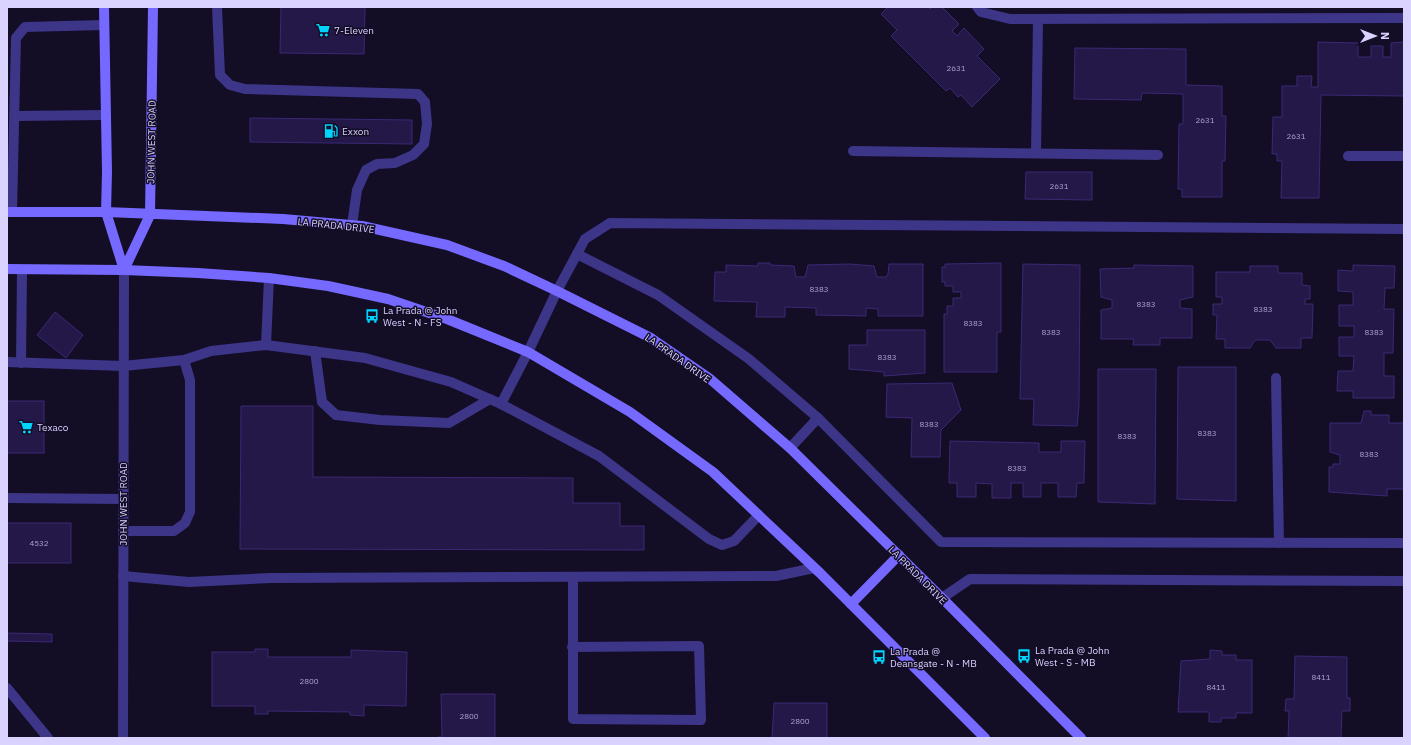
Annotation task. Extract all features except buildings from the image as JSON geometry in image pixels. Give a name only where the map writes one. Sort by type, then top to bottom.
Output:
[{"type":"main road","name":"JOHN WEST ROAD","points":[[104,7],[107,172],[106,212],[124,270]]},
{"type":"main road","name":"JOHN WEST ROAD","points":[[124,270],[150,215],[153,7]]},
{"type":"main road","name":"LA PRADA DRIVE","points":[[9,212],[106,212],[150,215],[283,219],[362,226],[447,245],[504,266],[557,291],[651,338],[709,378],[790,448],[1081,738]]},
{"type":"main road","points":[[7,270],[124,270],[198,273],[269,278],[328,286],[388,299],[448,319],[528,352],[630,412],[713,472],[851,604],[985,738]]},
{"type":"main road","points":[[851,604],[899,555]]},
{"type":"street","points":[[218,7],[220,75],[230,85],[245,90],[418,94],[425,102],[427,124],[424,144],[413,155],[395,163],[377,164],[366,170],[358,190],[352,225]]},
{"type":"street","points":[[977,7],[981,12],[1010,19],[1404,18]]},
{"type":"street","points":[[1036,153],[1038,19]]},
{"type":"street","points":[[9,212],[16,38],[25,27],[104,25]]},
{"type":"street","points":[[12,111],[106,115]]},
{"type":"street","points":[[853,151],[1158,155]]},
{"type":"street","points":[[1348,156],[1404,156]]},
{"type":"street","points":[[501,404],[585,238],[610,223],[1404,229]]},
{"type":"street","points":[[577,254],[658,295],[750,359],[818,418],[941,542],[1404,544]]},
{"type":"street","points":[[21,363],[22,270]]},
{"type":"street","name":"JOHN WEST ROAD","points":[[123,738],[124,270]]},
{"type":"street","points":[[266,344],[269,278]]},
{"type":"street","points":[[7,362],[123,366],[184,360],[211,351],[266,344],[365,358],[451,382],[501,404],[599,456],[709,539],[722,545],[734,541],[759,515]]},
{"type":"street","points":[[315,351],[322,402],[336,415],[380,420],[449,423],[490,399]]},
{"type":"street","points":[[123,531],[174,531],[185,523],[190,512],[190,380],[184,360]]},
{"type":"street","points":[[1276,378],[1279,544]]},
{"type":"street","points":[[790,448],[818,418]]},
{"type":"street","points":[[7,498],[123,499]]},
{"type":"street","points":[[123,576],[189,582],[271,578],[776,576],[814,568]]},
{"type":"street","points":[[572,577],[572,647],[573,719],[701,720],[699,646],[572,647]]},
{"type":"street","points":[[942,598],[970,579],[1404,581]]},
{"type":"street","points":[[7,688],[48,738]]},
{"type":"place","name":"7-Eleven","points":[[323,30]]},
{"type":"place","name":"Exxon","points":[[331,131]]},
{"type":"place","name":"La Prada @ John West - N - FS","points":[[372,316]]},
{"type":"place","name":"Texaco","points":[[26,427]]},
{"type":"place","name":"La Prada @ John West - S - MB","points":[[1024,656]]},
{"type":"place","name":"La Prada @ Deansgate - N - MB","points":[[879,657]]}]
